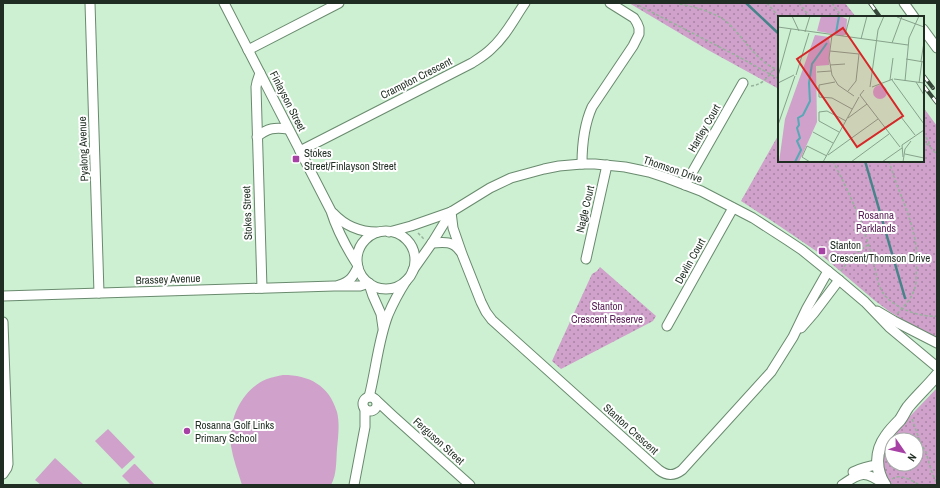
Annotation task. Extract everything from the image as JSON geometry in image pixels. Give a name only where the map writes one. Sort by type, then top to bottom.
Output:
[{"type":"street","name":"Pyalong Avenue","points":[[90,3],[99,293]]},
{"type":"street","name":"Finlayson Street","points":[[224,3],[331,211],[338,230],[357,265]]},
{"type":"street","points":[[248,50],[339,3]]},
{"type":"street","name":"Crampton Crescent","points":[[300,151],[477,60],[490,50],[499,40],[525,3]]},
{"type":"street","points":[[582,164],[583,139],[588,116],[592,107],[633,46],[639,34],[639,28],[634,18],[610,3]]},
{"type":"street","points":[[904,3],[913,16]]},
{"type":"street","points":[[924,30],[937,48]]},
{"type":"street","name":"Stokes Street","points":[[260,73],[256,87],[262,288]]},
{"type":"street","name":"Hartley Court","points":[[686,185],[743,83]]},
{"type":"street","points":[[257,137],[266,130],[281,128],[288,129]]},
{"type":"street","name":"Thomson Drive","points":[[386,232],[411,226],[451,212],[490,188],[511,178],[544,169],[582,164],[608,165],[650,172],[686,185],[753,218],[802,250],[864,302],[889,327],[937,367]]},
{"type":"street","name":"Nagle Court","points":[[586,259],[608,165]]},
{"type":"street","name":"Devlin Court","points":[[667,326],[733,208]]},
{"type":"street","name":"Finlayson Street","points":[[331,211],[343,222],[358,230],[368,232],[386,232]]},
{"type":"street","name":"Thomson Drive","points":[[409,276],[451,212]]},
{"type":"street","name":"Stanton Crescent","points":[[451,212],[453,228],[462,254],[481,302],[492,320],[662,473],[670,475],[678,473],[682,470],[771,372],[793,337],[807,308],[828,271]]},
{"type":"street","points":[[354,485],[365,428],[372,404],[373,382],[383,331],[393,304],[409,276],[414,258],[410,245],[401,236],[386,232],[374,234],[362,244],[358,254],[357,265],[361,276],[369,284],[377,288],[390,288],[398,286],[409,276]]},
{"type":"street","points":[[432,243],[450,243],[457,247],[462,254]]},
{"type":"street","name":"Brassey Avenue","points":[[334,286],[350,280],[357,265]]},
{"type":"street","name":"Stanton Crescent","points":[[793,337],[814,313],[837,279]]},
{"type":"street","name":"Brassey Avenue","points":[[3,296],[360,286],[369,284]]},
{"type":"street","points":[[369,284],[381,314],[383,331]]},
{"type":"street","name":"Thomson Drive","points":[[864,302],[892,320],[937,343]]},
{"type":"street","points":[[3,322],[8,464],[3,474]]},
{"type":"street","points":[[900,420],[908,408],[937,375]]},
{"type":"street","points":[[885,485],[880,477],[878,465],[881,444],[900,420],[937,385]]},
{"type":"street","name":"Ferguson Street","points":[[372,404],[392,415],[470,485]]},
{"type":"street","points":[[841,485],[852,473],[863,468],[878,465]]},
{"type":"street","points":[[841,485],[855,476],[863,474],[870,475],[885,485]]},
{"type":"path","points":[[634,3],[778,78]]},
{"type":"path","points":[[675,3],[692,6],[719,17],[729,24],[752,50],[778,70]]},
{"type":"path","points":[[768,3],[778,16]]},
{"type":"path","points":[[799,3],[809,16]]},
{"type":"path","points":[[832,3],[841,16]]},
{"type":"path","points":[[743,83],[752,86],[757,85],[768,78],[774,68]]},
{"type":"path","points":[[924,134],[929,142],[929,146]]},
{"type":"path","points":[[924,141],[937,156]]},
{"type":"path","points":[[833,162],[857,214],[881,289],[884,294],[903,308],[920,315],[937,316]]},
{"type":"path","points":[[889,162],[909,218],[916,246],[915,288],[910,299],[892,320]]},
{"type":"path","points":[[837,279],[854,254],[858,250],[868,245]]},
{"type":"path","points":[[912,419],[921,444],[926,452],[937,484]]},
{"type":"path","points":[[885,485],[896,477],[903,477],[920,485]]},
{"type":"green space","points":[[629,3],[845,3],[855,16],[778,16],[778,88],[708,50]]},
{"type":"green space","name":"Rosanna Parklands","points":[[924,108],[937,126],[937,337],[890,312],[819,253],[741,201],[778,136],[778,162],[924,162]]},
{"type":"green space","name":"Stanton Crescent Reserve","points":[[600,267],[656,316],[653,321],[561,369],[552,361],[592,274]]},
{"type":"green space","points":[[283,375],[301,377],[317,383],[329,395],[337,412],[338,430],[335,472],[331,485],[242,485],[231,446],[234,416],[238,406],[250,390],[267,379]]},
{"type":"green space","points":[[937,388],[937,485],[892,485],[884,472],[924,472],[924,432],[895,432]]},
{"type":"green space","points":[[108,429],[135,457],[122,469],[95,441]]},
{"type":"green space","points":[[884,454],[884,471],[883,469]]},
{"type":"green space","points":[[55,458],[84,485],[41,485],[35,480]]},
{"type":"green space","points":[[134,464],[155,485],[131,485],[122,476]]},
{"type":"waterway","points":[[746,3],[778,33]]},
{"type":"waterway","points":[[865,162],[905,298]]},
{"type":"railway","points":[[870,3],[879,16]]},
{"type":"railway","points":[[924,76],[933,88]]},
{"type":"railway","points":[[924,86],[937,103]]},
{"type":"place","name":"Stokes Street/Finlayson Street","points":[[296,159]]},
{"type":"place","name":"Stanton Crescent/Thomson Drive","points":[[822,251]]},
{"type":"place","name":"Rosanna Golf Links Primary School","points":[[187,431]]}]
